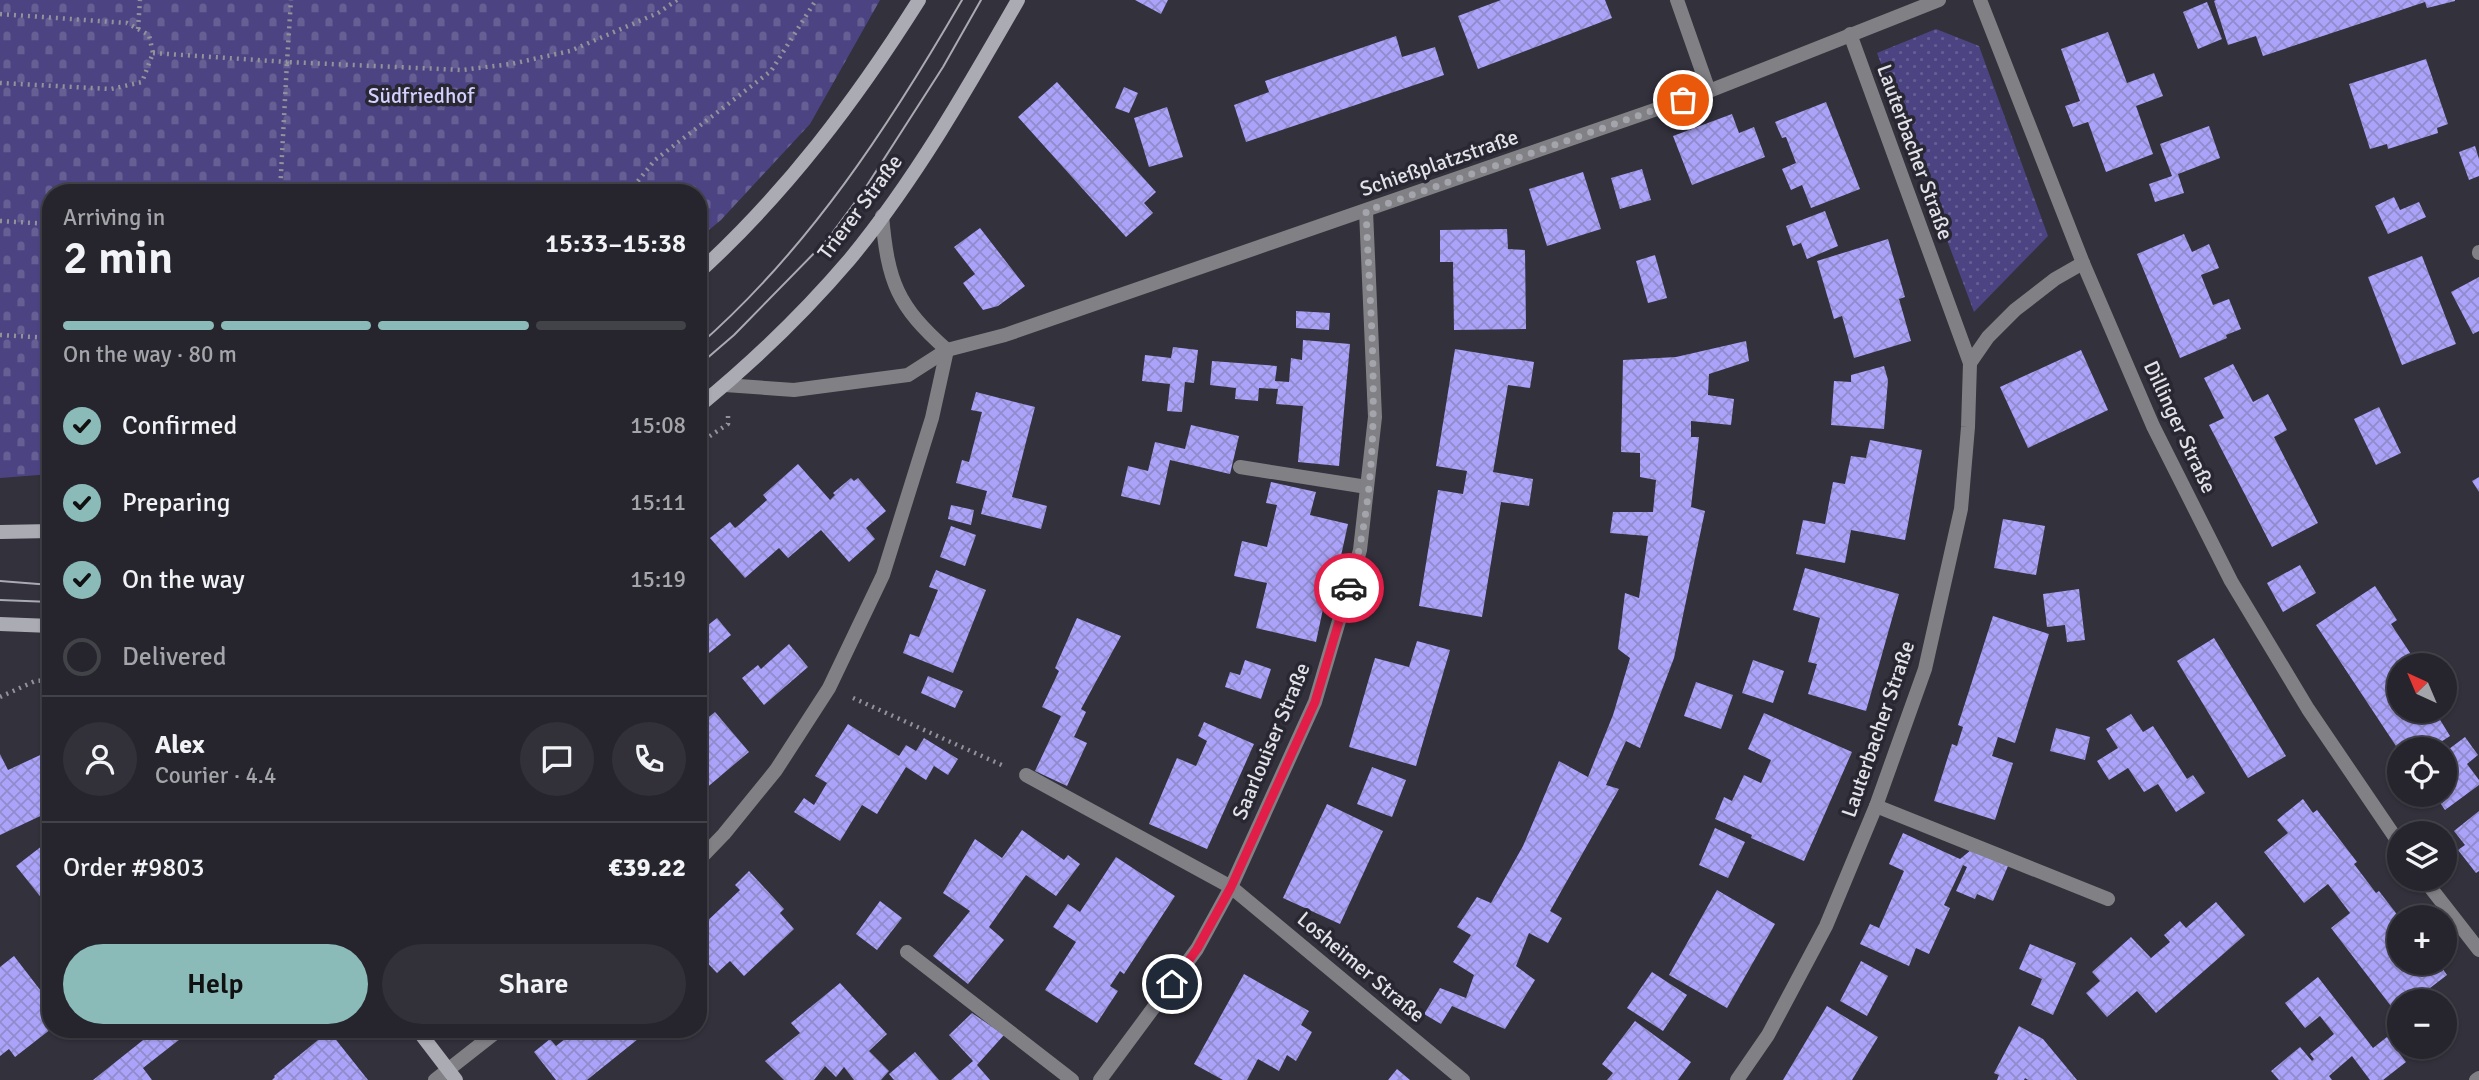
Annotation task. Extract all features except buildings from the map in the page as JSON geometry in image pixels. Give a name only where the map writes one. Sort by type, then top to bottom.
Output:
[{"type":"main road","points":[[707,265],[729,245],[797,171],[857,94],[919,0]]},
{"type":"main road","name":"Trierer Straße","points":[[707,400],[799,316],[852,256],[882,216],[967,88],[1018,0]]},
{"type":"main road","points":[[0,532],[42,531]]},
{"type":"main road","points":[[0,624],[42,626]]},
{"type":"main road","points":[[424,1038],[452,1075]]},
{"type":"street","points":[[1677,0],[1709,91]]},
{"type":"street","name":"Schießplatzstraße","points":[[725,385],[794,390],[908,375],[947,350],[1005,335],[1709,91],[1939,0]]},
{"type":"street","name":"Dillinger Straße","points":[[1980,0],[2083,263],[2153,426],[2231,581],[2308,709],[2387,825]]},
{"type":"street","name":"Lauterbacher Straße","points":[[1737,1080],[1768,1035],[1826,926],[1876,806],[1925,669],[1961,509],[1970,363],[1850,34]]},
{"type":"street","name":"Saarlouiser Straße","points":[[1100,1080],[1197,949],[1231,887],[1315,702],[1360,550],[1375,417],[1366,211]]},
{"type":"street","points":[[707,852],[776,770],[830,688],[883,575],[932,418],[947,350],[923,329],[903,304],[889,265],[882,216]]},
{"type":"street","points":[[1970,363],[1988,337],[2014,310],[2055,279],[2083,263]]},
{"type":"street","points":[[1240,467],[1367,487]]},
{"type":"street","name":"Losheimer Straße","points":[[1026,775],[1231,887],[1463,1080]]},
{"type":"street","points":[[1876,806],[2108,898]]},
{"type":"street","points":[[2433,891],[2479,950]]},
{"type":"street","points":[[906,952],[1072,1080]]},
{"type":"street","points":[[435,1080],[452,1075],[491,1038]]},
{"type":"path","points":[[138,29],[140,0]]},
{"type":"path","points":[[280,184],[291,0]]},
{"type":"path","points":[[153,53],[462,70],[511,64],[570,51],[658,13],[677,0]]},
{"type":"path","points":[[635,184],[654,160],[771,71],[816,0]]},
{"type":"path","points":[[0,14],[127,23],[149,35],[153,53],[142,82],[111,89],[0,83]]},
{"type":"path","points":[[0,221],[42,223]]},
{"type":"path","points":[[0,335],[42,337]]},
{"type":"path","points":[[0,698],[35,681],[42,681]]},
{"type":"path","points":[[830,688],[1026,775]]},
{"type":"green space","name":"Südfriedhof","points":[[0,0],[880,0],[810,124],[721,220],[707,232],[707,184],[42,184],[42,475],[0,478]]},
{"type":"green space","points":[[1936,29],[1979,46],[2048,236],[1974,312],[1877,53]]},
{"type":"tram line","points":[[707,337],[776,269],[844,184],[906,94],[962,0]]},
{"type":"tram line","points":[[707,358],[734,335],[827,240],[864,190],[943,67],[981,0]]},
{"type":"tram line","points":[[0,581],[42,584]]},
{"type":"tram line","points":[[0,600],[42,602]]},
{"type":"way so far","points":[[1349,588],[1360,550],[1375,417],[1366,211],[1683,100]]},
{"type":"route","points":[[1172,984],[1197,949],[1231,887],[1315,702],[1349,588]]}]
